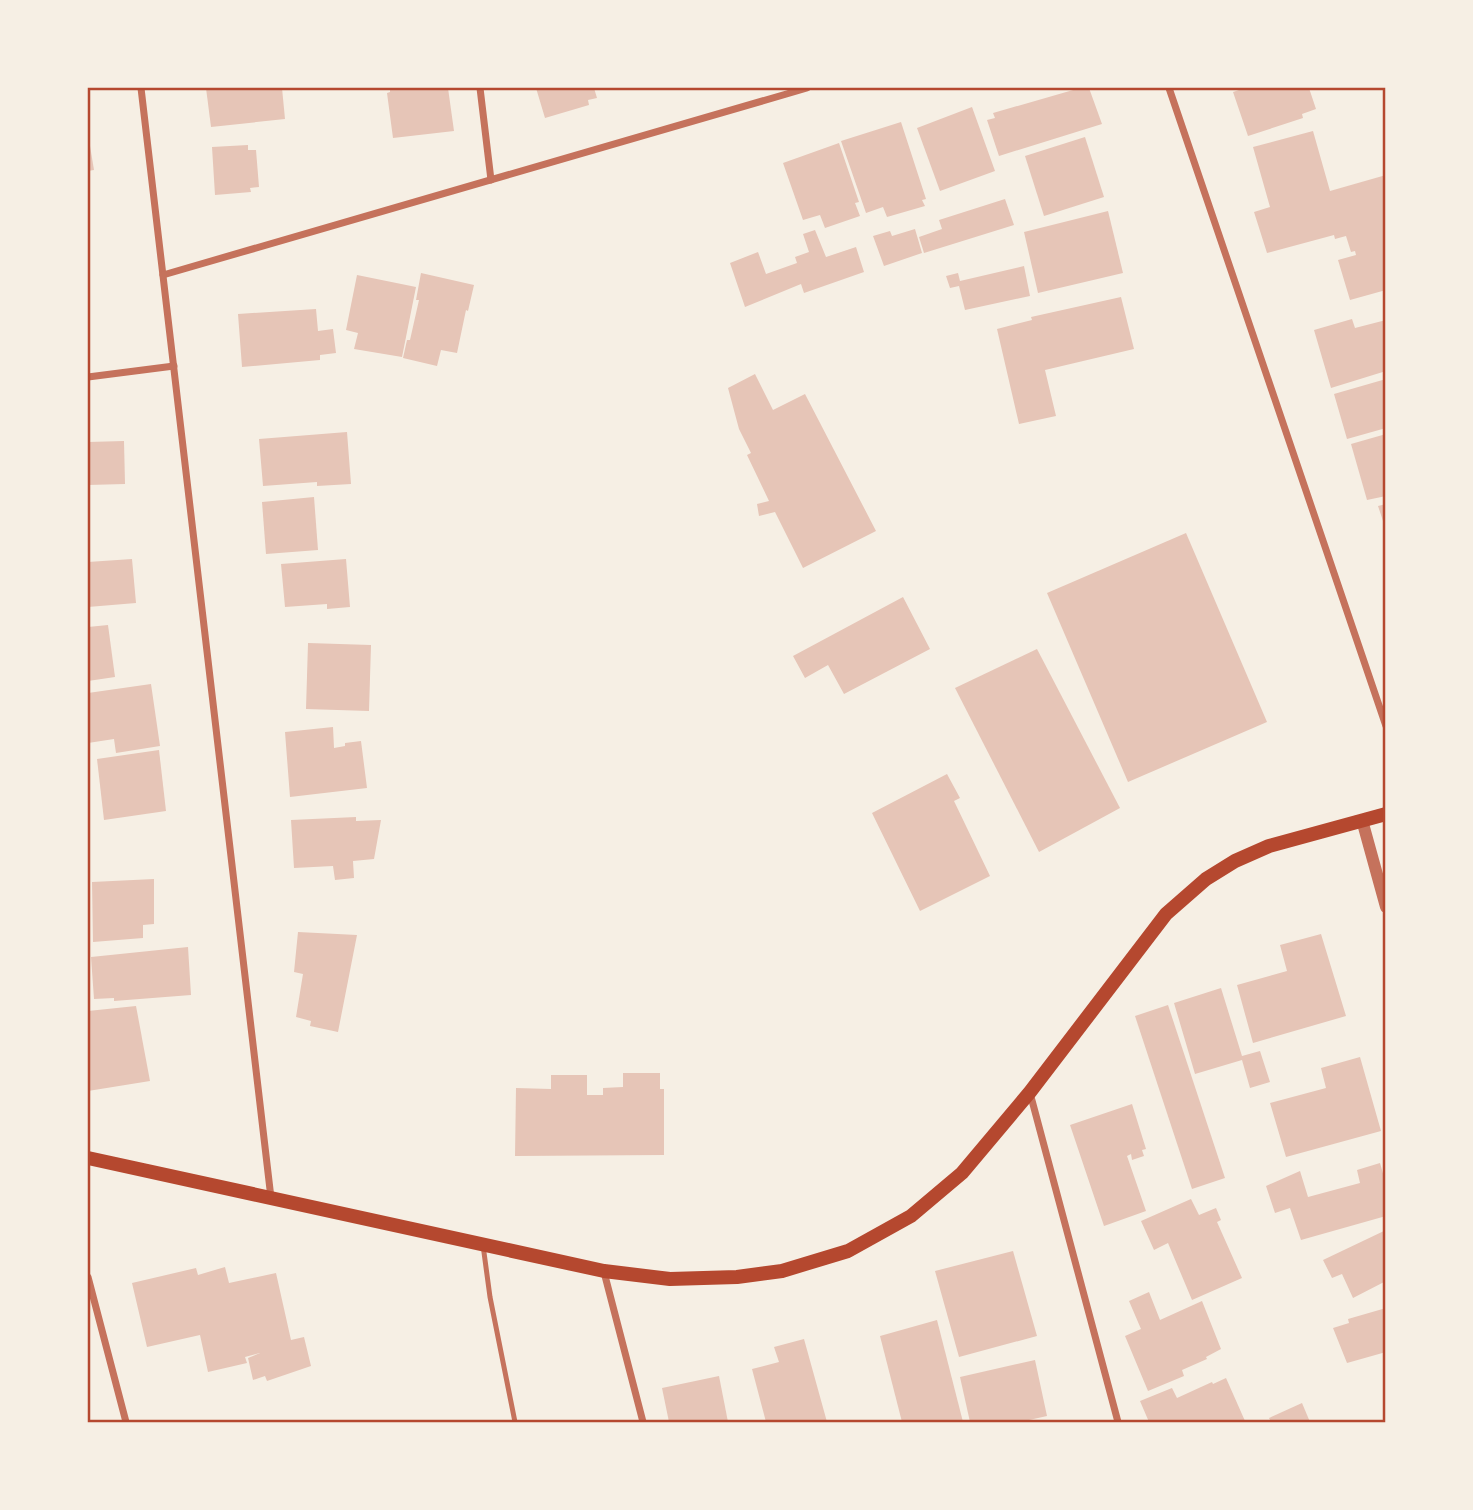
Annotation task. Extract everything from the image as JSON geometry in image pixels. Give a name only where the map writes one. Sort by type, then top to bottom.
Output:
[{"type":"main road","points":[[88,1158],[604,1271],[670,1279],[737,1277],[782,1272],[848,1251],[911,1216],[962,1173],[1030,1092],[1166,914],[1206,878],[1269,846],[1385,814]]},
{"type":"street","points":[[141,88],[271,1199]]},
{"type":"street","points":[[480,88],[491,180]]},
{"type":"street","points":[[163,275],[807,88]]},
{"type":"street","points":[[1169,88],[1385,726]]},
{"type":"street","points":[[88,377],[174,366]]},
{"type":"street","points":[[1362,820],[1385,907]]},
{"type":"street","points":[[1030,1092],[1118,1423]]},
{"type":"street","points":[[604,1271],[643,1423]]},
{"type":"street","points":[[88,1277],[126,1423]]},
{"type":"lane","points":[[483,1245],[490,1297],[515,1423]]},
{"type":"building","points":[[206,88],[282,88],[285,119],[211,127]]},
{"type":"building","points":[[390,88],[448,88],[454,131],[393,138],[387,93]]},
{"type":"building","points":[[536,88],[594,88],[597,98],[588,100],[589,105],[545,118]]},
{"type":"building","points":[[1080,88],[1089,88],[1102,124],[999,156],[987,120],[995,118],[993,113]]},
{"type":"building","points":[[1245,88],[1309,88],[1316,109],[1302,114],[1303,118],[1248,136],[1233,92]]},
{"type":"building","points":[[972,107],[995,171],[940,191],[917,128]]},
{"type":"building","points":[[901,122],[926,199],[922,200],[925,206],[887,217],[883,207],[866,213],[841,141]]},
{"type":"building","points":[[1313,131],[1330,191],[1386,175],[1386,290],[1350,300],[1338,260],[1356,255],[1355,251],[1351,252],[1346,236],[1335,239],[1334,235],[1267,253],[1254,212],[1270,207],[1253,147]]},
{"type":"building","points":[[88,134],[94,170],[88,171]]},
{"type":"building","points":[[1085,137],[1104,197],[1044,216],[1025,156]]},
{"type":"building","points":[[839,143],[859,202],[855,203],[860,216],[825,228],[820,215],[803,220],[783,163]]},
{"type":"building","points":[[248,145],[248,150],[256,150],[259,187],[250,188],[251,192],[215,195],[212,147]]},
{"type":"building","points":[[1005,199],[1014,225],[924,253],[919,237],[942,229],[939,220]]},
{"type":"building","points":[[1108,211],[1123,273],[1038,293],[1024,232]]},
{"type":"building","points":[[915,229],[922,253],[884,266],[873,236],[890,231],[892,236]]},
{"type":"building","points":[[815,230],[826,257],[856,247],[864,272],[804,293],[801,284],[745,307],[730,263],[758,252],[766,274],[797,263],[795,257],[809,252],[803,234]]},
{"type":"building","points":[[1024,266],[1030,296],[965,310],[959,286],[950,288],[946,276],[958,273],[960,281]]},
{"type":"building","points":[[421,273],[474,285],[457,353],[441,350],[437,366],[403,358],[419,300],[416,300]]},
{"type":"building","points":[[357,275],[416,287],[402,357],[354,349],[358,333],[346,330]]},
{"type":"building","points":[[1121,297],[1134,349],[1045,370],[1056,416],[1019,424],[997,329],[1032,320],[1031,317]]},
{"type":"building","points":[[316,309],[318,331],[333,329],[336,353],[320,355],[320,360],[242,367],[238,314]]},
{"type":"building","points":[[1352,319],[1355,328],[1386,320],[1386,371],[1331,388],[1314,330]]},
{"type":"building","points":[[755,374],[773,410],[805,394],[876,531],[803,568],[775,512],[759,516],[757,504],[769,501],[747,455],[751,453],[739,429],[728,388]]},
{"type":"building","points":[[1386,379],[1386,428],[1347,439],[1334,394]]},
{"type":"building","points":[[347,432],[351,484],[317,486],[317,482],[263,486],[259,439]]},
{"type":"building","points":[[1386,434],[1386,496],[1367,500],[1351,444]]},
{"type":"building","points":[[124,441],[125,484],[88,485],[88,442]]},
{"type":"building","points":[[314,497],[318,550],[266,554],[262,502]]},
{"type":"building","points":[[1386,504],[1386,527],[1385,527],[1378,506]]},
{"type":"building","points":[[1186,533],[1267,722],[1128,782],[1047,593]]},
{"type":"building","points":[[132,559],[136,603],[88,607],[88,562]]},
{"type":"building","points":[[346,559],[350,607],[327,609],[327,604],[285,607],[281,564]]},
{"type":"building","points":[[903,597],[930,649],[844,694],[828,665],[805,678],[793,656]]},
{"type":"building","points":[[108,625],[115,677],[88,681],[88,627]]},
{"type":"building","points":[[308,643],[371,645],[369,711],[306,709]]},
{"type":"building","points":[[1037,649],[1120,808],[1039,852],[955,688]]},
{"type":"building","points":[[151,684],[160,746],[116,753],[114,739],[88,743],[88,693]]},
{"type":"building","points":[[333,727],[334,748],[361,741],[367,788],[290,797],[285,732]]},
{"type":"building","points":[[159,750],[166,811],[104,820],[97,759]]},
{"type":"building","points":[[947,774],[960,798],[954,801],[990,876],[920,911],[872,813]]},
{"type":"building","points":[[356,817],[356,821],[381,820],[374,859],[353,861],[354,878],[335,880],[333,866],[294,868],[291,820]]},
{"type":"building","points":[[154,879],[154,924],[143,925],[143,938],[93,942],[92,882]]},
{"type":"building","points":[[298,932],[357,935],[338,1032],[310,1026],[311,1021],[296,1017],[303,974],[294,972]]},
{"type":"building","points":[[1321,934],[1346,1016],[1253,1043],[1237,985],[1287,971],[1280,945]]},
{"type":"building","points":[[188,947],[191,995],[114,1001],[114,998],[94,999],[91,957]]},
{"type":"building","points":[[1221,988],[1242,1056],[1260,1051],[1270,1082],[1250,1088],[1242,1060],[1195,1074],[1174,1003]]},
{"type":"building","points":[[1168,1005],[1225,1178],[1192,1189],[1135,1016]]},
{"type":"building","points":[[136,1006],[150,1081],[88,1091],[88,1011]]},
{"type":"building","points":[[1360,1057],[1381,1131],[1286,1157],[1270,1103],[1326,1088],[1321,1068]]},
{"type":"building","points":[[623,1073],[660,1073],[660,1089],[664,1089],[664,1155],[515,1156],[516,1088],[551,1089],[551,1075],[587,1075],[587,1095],[603,1095],[603,1088],[623,1087]]},
{"type":"building","points":[[1132,1104],[1146,1149],[1142,1150],[1144,1156],[1132,1160],[1131,1154],[1127,1156],[1146,1211],[1104,1226],[1070,1125]]},
{"type":"building","points":[[1380,1163],[1386,1184],[1386,1216],[1301,1240],[1290,1208],[1275,1213],[1266,1186],[1300,1171],[1308,1197],[1360,1183],[1357,1170]]},
{"type":"building","points":[[1191,1199],[1199,1215],[1216,1208],[1221,1220],[1217,1222],[1242,1278],[1192,1300],[1168,1243],[1154,1250],[1141,1221]]},
{"type":"building","points":[[1386,1230],[1386,1281],[1353,1298],[1342,1274],[1332,1278],[1323,1260]]},
{"type":"building","points":[[1013,1251],[1037,1336],[959,1357],[935,1271]]},
{"type":"building","points":[[225,1267],[229,1283],[276,1273],[291,1340],[304,1337],[311,1366],[267,1381],[265,1376],[253,1380],[248,1358],[260,1353],[245,1357],[247,1363],[208,1372],[200,1335],[147,1347],[132,1283],[196,1268],[198,1275]]},
{"type":"building","points":[[1149,1292],[1160,1320],[1202,1301],[1221,1349],[1206,1357],[1207,1359],[1182,1370],[1184,1376],[1148,1391],[1125,1336],[1141,1329],[1129,1301]]},
{"type":"building","points":[[1386,1308],[1386,1352],[1347,1363],[1333,1328],[1349,1323],[1348,1319]]},
{"type":"building","points":[[937,1320],[963,1422],[902,1422],[880,1336]]},
{"type":"building","points":[[804,1339],[827,1422],[766,1422],[752,1369],[779,1362],[774,1347]]},
{"type":"building","points":[[1035,1360],[1047,1416],[1020,1422],[970,1422],[960,1377]]},
{"type":"building","points":[[719,1376],[728,1422],[669,1422],[662,1388]]},
{"type":"building","points":[[1226,1378],[1245,1421],[1243,1422],[1149,1422],[1140,1401],[1172,1388],[1177,1398]]},
{"type":"building","points":[[1302,1403],[1310,1422],[1271,1422],[1269,1418]]}]
